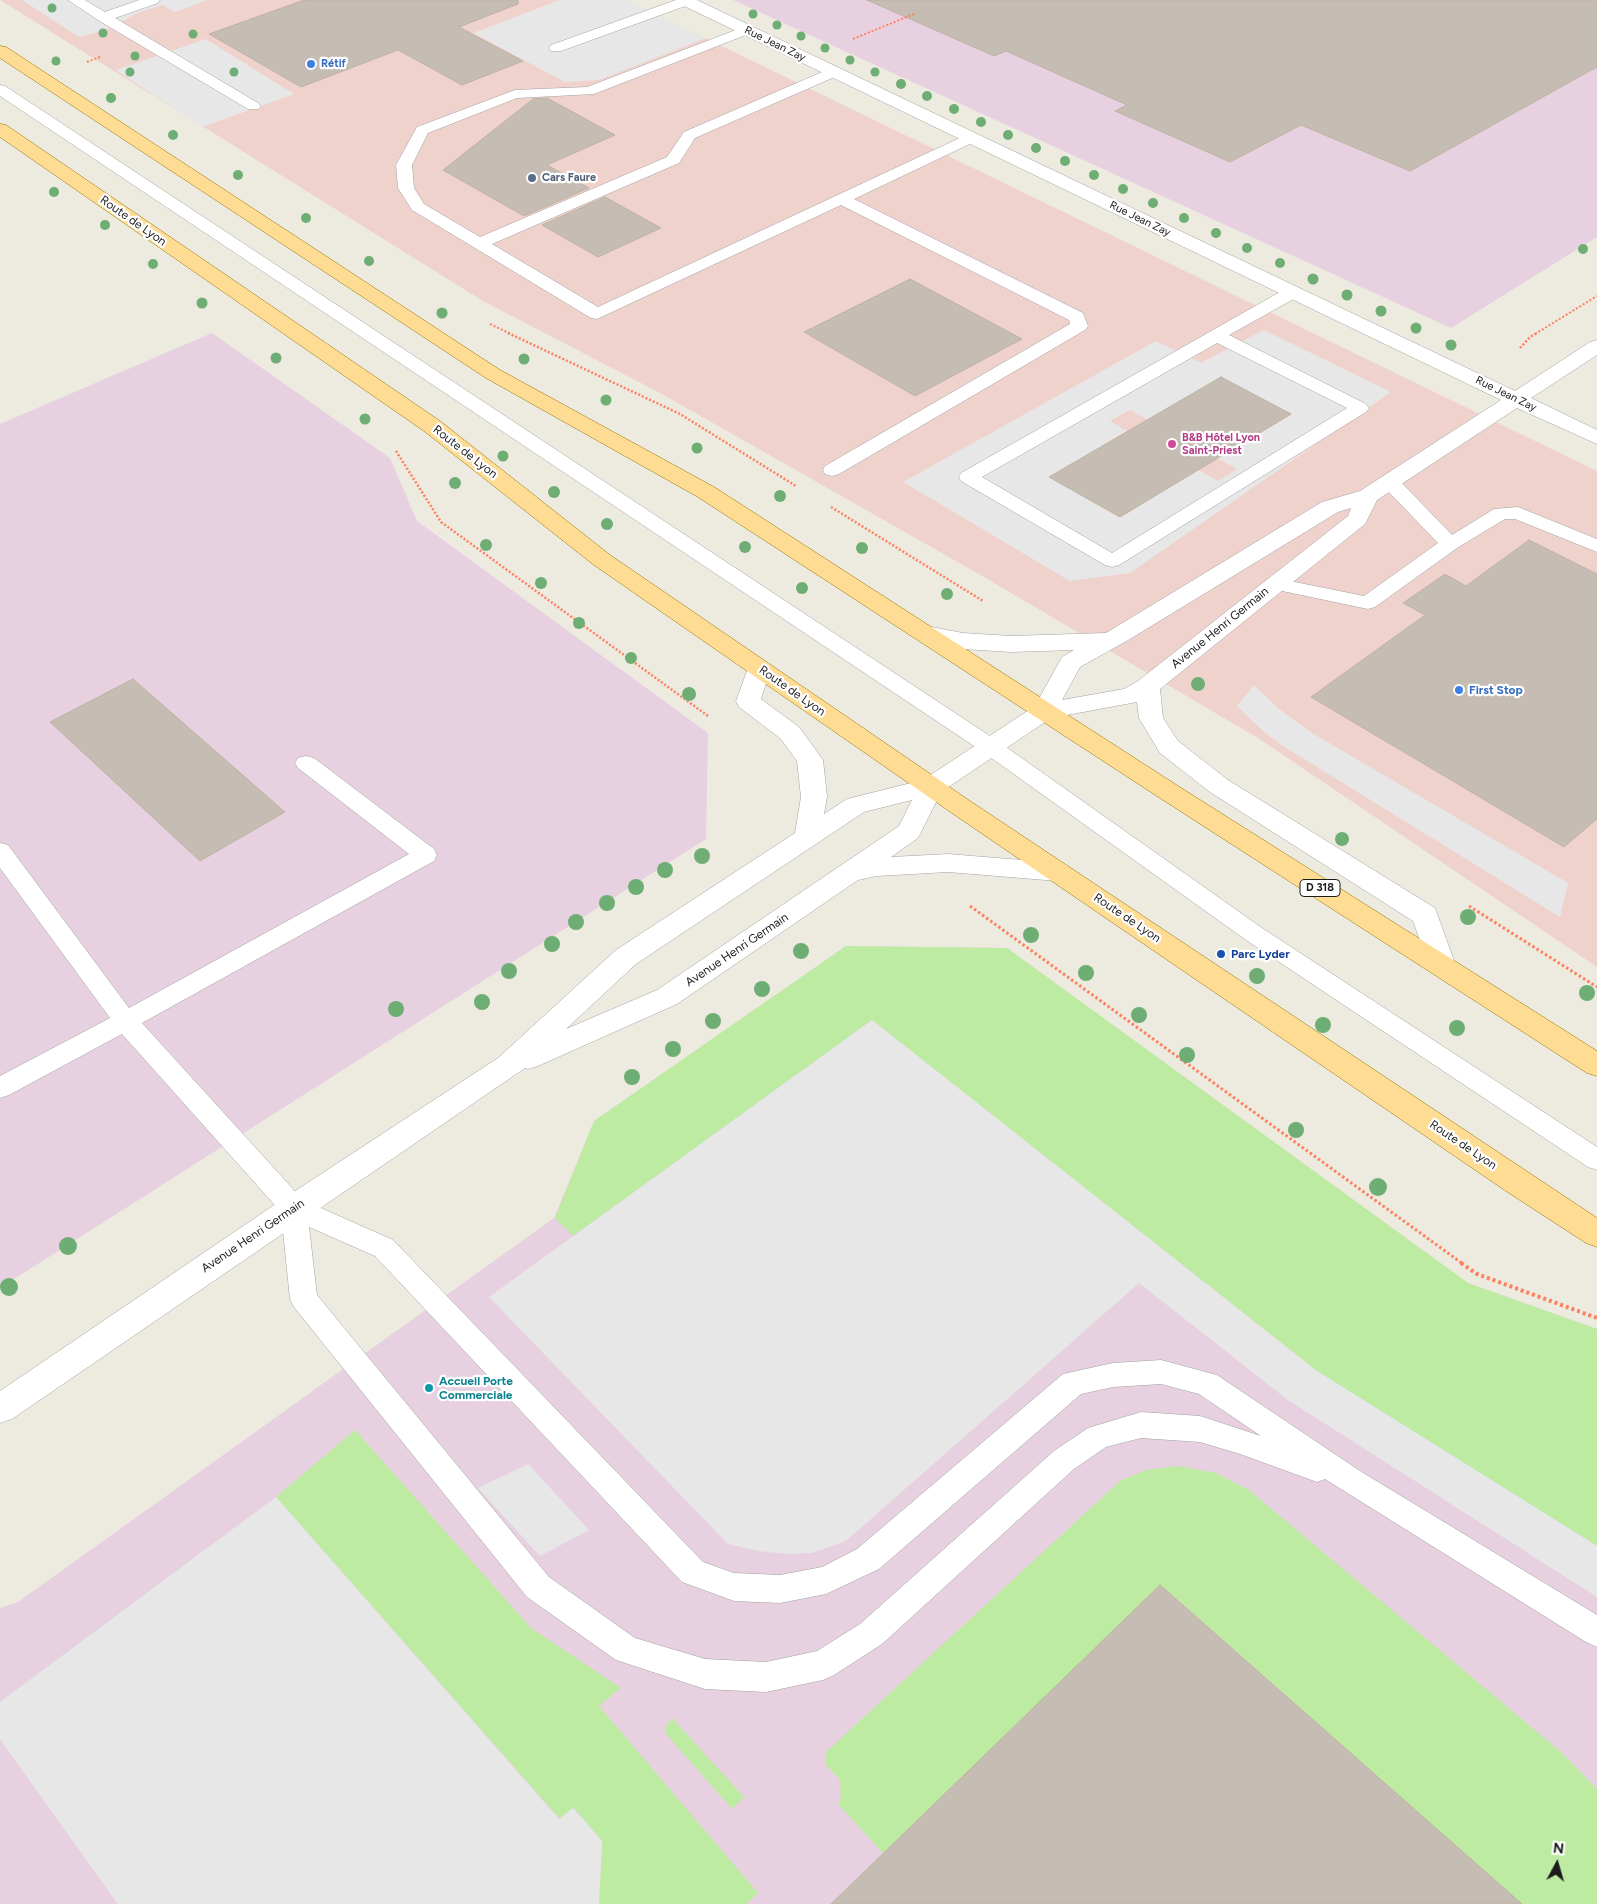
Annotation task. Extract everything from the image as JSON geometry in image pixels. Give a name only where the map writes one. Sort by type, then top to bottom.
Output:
[{"type":"main road","points":[[0,52],[493,374],[706,492],[1044,711]]},
{"type":"main road","name":"Route de Lyon","points":[[0,129],[432,426],[602,560],[931,787],[1597,1234]]},
{"type":"main road","name":"D 318","points":[[1044,711],[1597,1065]]},
{"type":"street","name":"Rue Jean Zay","points":[[685,0],[1597,438]]},
{"type":"street","name":"Avenue Henri Germain","points":[[1044,711],[1071,662],[1116,637],[1330,507],[1368,496],[1597,346]]},
{"type":"street","name":"Avenue Henri Germain","points":[[0,1409],[294,1208],[508,1066],[626,957],[856,805],[931,787],[1044,711],[1130,696],[1147,686],[1357,519],[1368,496]]},
{"type":"street","points":[[921,632],[963,641],[1011,644],[1071,643],[1116,637]]},
{"type":"street","points":[[759,668],[748,701],[790,733],[810,760],[814,797],[807,837]]},
{"type":"street","points":[[1147,686],[1151,718],[1169,747],[1219,786],[1425,915],[1442,966]]},
{"type":"street","name":"Avenue Henri Germain","points":[[508,1066],[667,997],[909,832],[931,787]]},
{"type":"street","points":[[851,873],[877,867],[948,863],[1058,872]]},
{"type":"lane","points":[[75,0],[253,106]]},
{"type":"lane","points":[[103,17],[153,0]]},
{"type":"lane","points":[[556,48],[685,0]]},
{"type":"lane","points":[[746,30],[589,91],[515,94],[422,130],[404,165],[406,188],[418,208],[596,314],[971,138]]},
{"type":"lane","points":[[479,244],[673,160],[689,135],[834,72]]},
{"type":"lane","points":[[0,89],[991,747],[1254,934],[1597,1160]]},
{"type":"lane","points":[[832,470],[1079,326],[1077,317],[841,199]]},
{"type":"lane","points":[[1216,336],[1360,408],[1112,561],[968,477],[1293,292]]},
{"type":"lane","points":[[1390,482],[1450,544]]},
{"type":"lane","points":[[1275,584],[1368,603],[1450,544],[1501,513],[1518,513],[1597,546]]},
{"type":"lane","points":[[0,1088],[426,855],[306,763]]},
{"type":"lane","points":[[0,851],[125,1021],[193,1094],[294,1208],[384,1248],[693,1572],[734,1587],[780,1589],[826,1580],[868,1559],[1073,1383],[1113,1375],[1161,1372],[1207,1384],[1350,1480],[1597,1632]]},
{"type":"lane","points":[[294,1208],[304,1299],[538,1587],[627,1650],[706,1674],[766,1677],[823,1665],[871,1634],[1064,1460],[1098,1437],[1141,1425],[1200,1429],[1240,1441],[1350,1480]]},
{"type":"path","points":[[806,59],[914,14]]},
{"type":"path","points":[[483,319],[680,414],[804,491]]},
{"type":"path","points":[[829,506],[986,603]]},
{"type":"path","points":[[1462,901],[1597,987]]},
{"type":"shaded area","points":[[0,0],[627,0],[1597,471],[1597,967],[1258,738],[977,573],[662,394],[483,301]]},
{"type":"shaded area","points":[[22,0],[208,0],[175,12],[162,5],[138,13],[105,30],[79,37]]},
{"type":"shaded area","points":[[560,0],[627,0],[706,38],[599,80],[565,82],[473,33]]},
{"type":"shaded area","points":[[733,0],[1597,0],[1597,237],[1451,328]]},
{"type":"shaded area","points":[[206,39],[294,94],[202,127],[116,70]]},
{"type":"shaded area","points":[[1264,330],[1391,392],[1130,573],[1070,581],[903,482],[1156,341],[1201,363]],"holes":[[[1221,377],[1291,414],[1217,458],[1237,469],[1218,481],[1198,470],[1120,517],[1049,477],[1127,431],[1110,421],[1130,410],[1148,420]]]},
{"type":"shaded area","points":[[212,333],[390,458],[417,521],[708,733],[706,839],[0,1288],[0,424]]},
{"type":"shaded area","points":[[1254,685],[1279,709],[1312,733],[1568,883],[1560,917],[1283,746],[1263,731],[1237,706]]},
{"type":"shaded area","points":[[846,946],[1007,948],[1468,1283],[1597,1329],[1597,1904],[0,1904],[0,1608],[18,1602],[554,1218],[594,1121]]},
{"type":"shaded area","points":[[872,1020],[1317,1371],[1597,1546],[1597,1597],[1288,1400],[1139,1283],[846,1541],[812,1553],[787,1554],[758,1551],[728,1544],[489,1297]]},
{"type":"shaded area","points":[[528,1464],[589,1530],[540,1556],[478,1488]]},
{"type":"shaded area","points":[[276,1497],[559,1819],[573,1808],[602,1841],[599,1904],[118,1904],[0,1739],[0,1702]]},
{"type":"green space","points":[[846,946],[1007,948],[1468,1283],[1597,1329],[1597,1546],[1317,1371],[872,1020],[573,1236],[555,1218],[594,1121]]},
{"type":"green space","points":[[355,1430],[531,1628],[621,1688],[599,1706],[758,1893],[746,1904],[599,1904],[602,1841],[574,1808],[560,1819],[276,1497]]},
{"type":"green space","points":[[1178,1466],[1216,1473],[1249,1490],[1561,1752],[1597,1789],[1597,1904],[1522,1904],[1161,1585],[884,1854],[838,1804],[841,1797],[840,1780],[826,1765],[826,1752],[1120,1481],[1146,1470]]},
{"type":"green space","points":[[672,1718],[744,1797],[732,1809],[667,1735],[665,1730]]},
{"type":"building","name":"Rétif","points":[[304,0],[518,0],[518,4],[459,27],[523,61],[462,85],[398,50],[301,87],[209,34]]},
{"type":"building","points":[[867,0],[1597,0],[1597,67],[1410,171],[1301,125],[1230,162],[1115,111],[1127,105],[1006,51],[994,56]]},
{"type":"building","points":[[547,98],[615,135],[547,165],[589,188],[524,216],[443,170],[533,99]]},
{"type":"building","points":[[605,197],[661,228],[598,257],[542,225]]},
{"type":"building","points":[[910,279],[1022,339],[915,396],[804,332]]},
{"type":"building","name":"B&B Hôtel Lyon Saint-Priest","points":[[1221,377],[1291,414],[1120,517],[1049,477]]},
{"type":"building","name":"First Stop","points":[[1529,540],[1597,574],[1597,819],[1564,847],[1311,697],[1425,615],[1403,603],[1445,574],[1466,586]]},
{"type":"building","points":[[133,679],[285,812],[200,861],[50,722]]},
{"type":"building","points":[[1160,1585],[1522,1904],[831,1904]]},
{"type":"place","name":"Rétif","points":[[311,64]]},
{"type":"place","name":"Cars Faure","points":[[532,178]]},
{"type":"place","name":"B&B Hôtel Lyon Saint-Priest","points":[[1172,444]]},
{"type":"place","name":"First Stop","points":[[1459,690]]},
{"type":"place","name":"Parc Lyder","points":[[1221,954]]},
{"type":"place","name":"Accueil Porte Commerciale","points":[[429,1388]]}]
